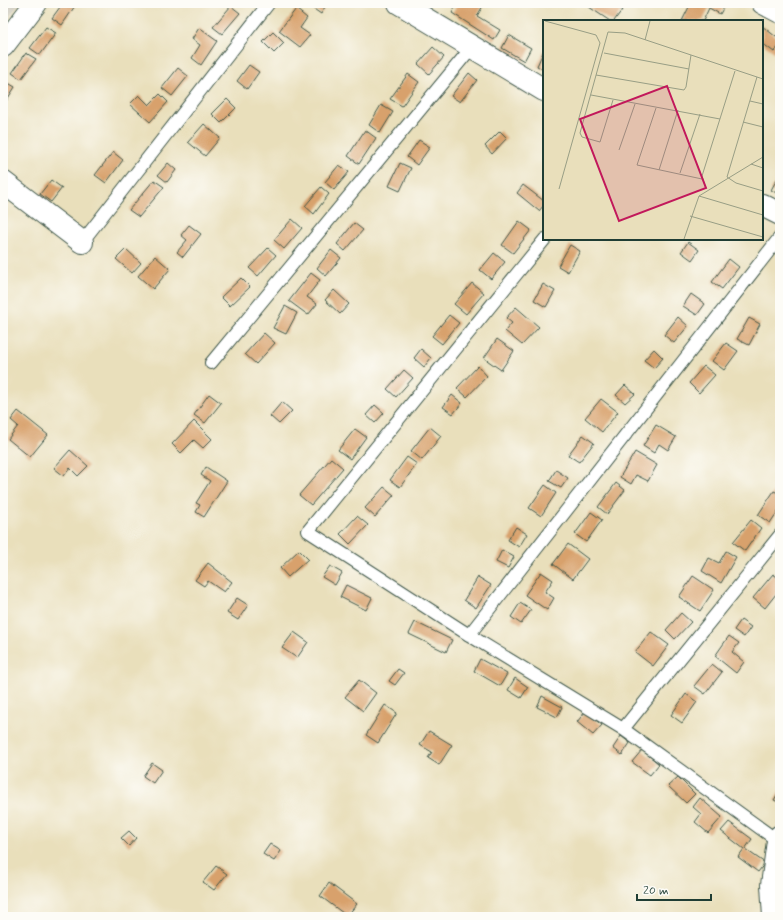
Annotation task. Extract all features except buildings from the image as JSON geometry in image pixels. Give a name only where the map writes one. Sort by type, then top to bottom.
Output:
[{"type":"street","points":[[3,46],[36,3]]},
{"type":"street","points":[[398,3],[543,89]]},
{"type":"street","points":[[763,3],[780,12]]},
{"type":"street","points":[[3,182],[82,242]]},
{"type":"street","points":[[763,206],[780,214]]},
{"type":"street","points":[[774,917],[772,885],[779,838]]},
{"type":"lane","points":[[82,242],[270,3]]},
{"type":"lane","points":[[211,363],[472,47]]},
{"type":"lane","points":[[468,635],[780,237]]},
{"type":"lane","points":[[544,240],[308,531],[468,635],[623,728],[779,838]]},
{"type":"lane","points":[[623,728],[780,535]]},
{"type":"shaded area","points":[[3,3],[20,3],[3,25]]}]
